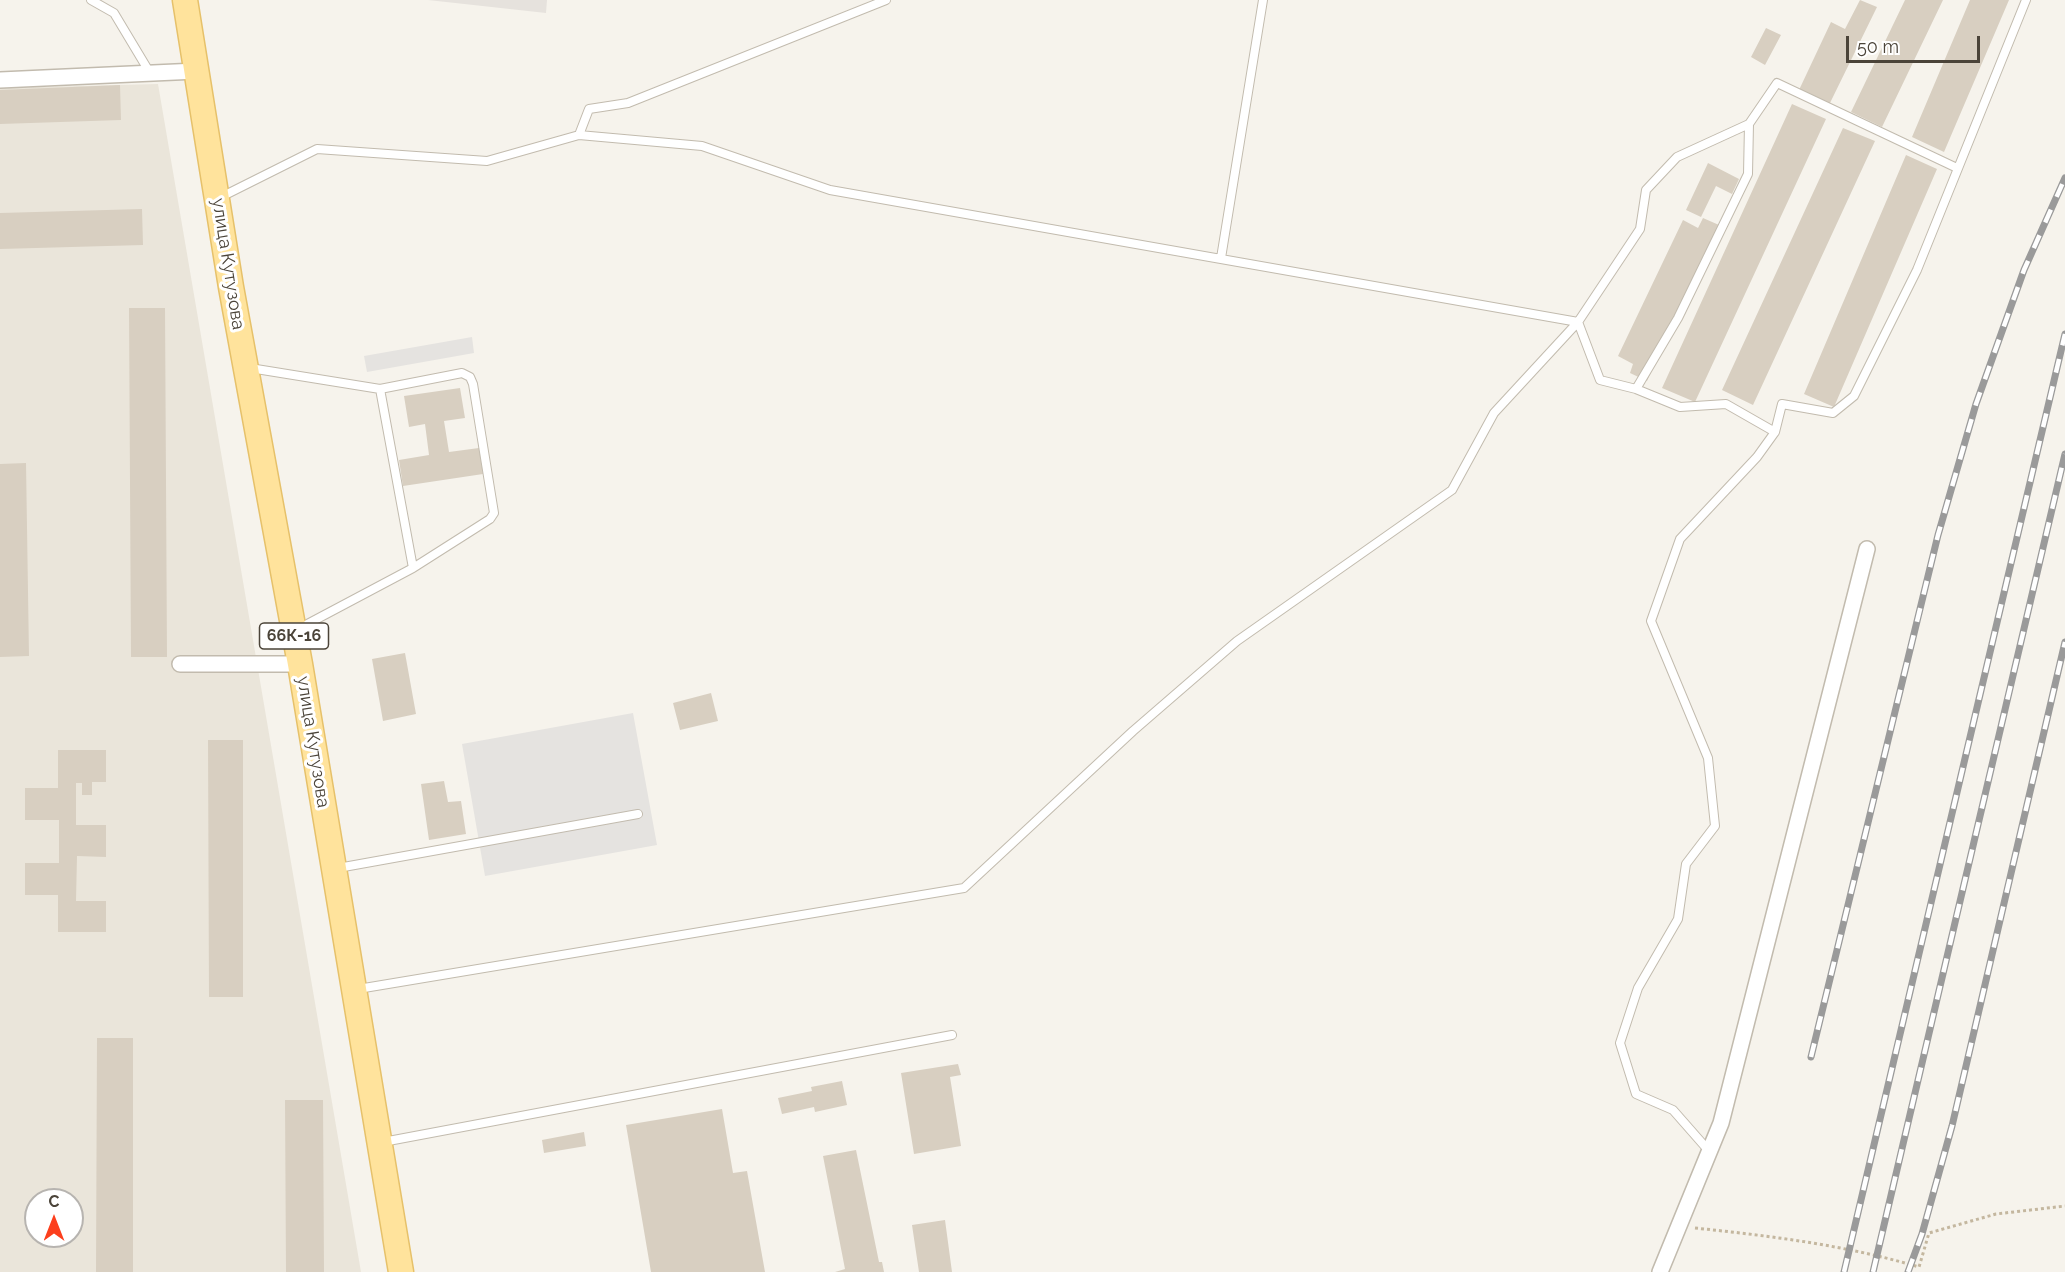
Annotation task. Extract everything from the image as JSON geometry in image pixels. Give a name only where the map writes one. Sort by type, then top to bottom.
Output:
[{"type":"main road","name":"улица Кутузова","points":[[185,0],[246,367],[300,663],[401,1272]]},
{"type":"street","points":[[0,80],[151,75],[197,71]]},
{"type":"street","points":[[1660,1272],[1720,1123],[1867,549]]},
{"type":"street","points":[[180,664],[300,663]]},
{"type":"lane","points":[[91,0],[114,13],[151,75]]},
{"type":"lane","points":[[579,135],[589,109],[628,103],[886,0]]},
{"type":"lane","points":[[1221,258],[1263,0]]},
{"type":"lane","points":[[1709,1151],[1673,1110],[1636,1094],[1620,1043],[1638,988],[1678,919],[1686,864],[1715,826],[1708,758],[1651,621],[1680,539],[1757,457],[1775,432],[1782,404],[1833,412],[1854,396],[1917,270],[2026,0]]},
{"type":"lane","points":[[354,990],[964,888],[1133,731],[1238,641],[1452,490],[1494,413],[1578,322],[1640,229],[1646,190],[1677,158],[1749,124],[1777,82],[1957,168]]},
{"type":"lane","points":[[1636,389],[1678,318],[1748,174],[1749,124]]},
{"type":"lane","points":[[218,199],[317,149],[487,161],[579,135],[702,146],[830,190],[1578,322]]},
{"type":"lane","points":[[1578,322],[1600,380],[1636,389],[1680,408],[1726,404],[1775,432]]},
{"type":"lane","points":[[246,367],[380,389],[462,373],[470,377],[473,384],[494,513],[490,519],[413,568],[294,631]]},
{"type":"lane","points":[[380,389],[413,568]]},
{"type":"lane","points":[[334,869],[638,814]]},
{"type":"lane","points":[[381,1142],[952,1035]]},
{"type":"path","points":[[1679,1227],[1787,1237],[1877,1254],[1919,1267],[1929,1233],[1996,1214],[2065,1206]]},
{"type":"shaded area","points":[[428,0],[547,0],[546,13]]},
{"type":"shaded area","points":[[158,84],[361,1272],[0,1272],[0,88]]},
{"type":"shaded area","points":[[472,337],[474,353],[367,372],[364,356]]},
{"type":"shaded area","points":[[633,713],[657,845],[485,876],[462,744]]},
{"type":"building","points":[[1860,0],[1877,7],[1829,105],[1799,90],[1831,22],[1845,29]]},
{"type":"building","points":[[1905,0],[1943,0],[1882,127],[1851,112]]},
{"type":"building","points":[[1970,0],[2009,0],[1944,152],[1912,137]]},
{"type":"building","points":[[1766,28],[1781,35],[1765,65],[1751,57]]},
{"type":"building","points":[[120,85],[121,120],[0,124],[0,90]]},
{"type":"building","points":[[1792,104],[1826,119],[1695,402],[1662,388]]},
{"type":"building","points":[[1843,128],[1875,141],[1753,405],[1722,390]]},
{"type":"building","points":[[1906,155],[1937,169],[1834,407],[1804,394]]},
{"type":"building","points":[[1708,163],[1739,179],[1732,194],[1716,186],[1701,217],[1686,210]]},
{"type":"building","points":[[142,209],[143,245],[0,249],[0,213]]},
{"type":"building","points":[[1703,218],[1719,225],[1647,381],[1630,373],[1633,364],[1618,356],[1683,220],[1698,228]]},
{"type":"building","points":[[129,308],[165,308],[167,657],[131,657]]},
{"type":"building","points":[[460,388],[465,418],[444,421],[449,452],[479,448],[483,474],[403,486],[399,460],[429,455],[425,424],[409,427],[404,396]]},
{"type":"building","points":[[26,463],[29,656],[0,657],[0,464]]},
{"type":"building","points":[[405,653],[416,714],[383,721],[372,659]]},
{"type":"building","points":[[711,693],[718,721],[680,730],[673,703]]},
{"type":"building","points":[[208,740],[243,740],[243,997],[209,997]]},
{"type":"building","points":[[58,750],[106,750],[106,782],[92,782],[92,795],[82,795],[82,783],[76,783],[76,825],[106,825],[106,857],[77,856],[76,901],[106,901],[106,932],[58,932],[58,895],[25,895],[25,863],[59,863],[59,820],[25,820],[25,788],[58,788]]},
{"type":"building","points":[[444,781],[448,802],[461,801],[466,834],[429,840],[421,784]]},
{"type":"building","points":[[97,1038],[133,1038],[133,1272],[96,1272]]},
{"type":"building","points":[[958,1064],[961,1075],[950,1077],[961,1146],[914,1154],[901,1073]]},
{"type":"building","points":[[842,1081],[847,1105],[815,1112],[814,1107],[782,1114],[778,1098],[812,1091],[811,1087]]},
{"type":"building","points":[[285,1100],[323,1100],[324,1272],[286,1272]]},
{"type":"building","points":[[722,1109],[733,1173],[747,1171],[765,1272],[651,1272],[626,1125]]},
{"type":"building","points":[[584,1132],[586,1146],[544,1153],[542,1140]]},
{"type":"building","points":[[856,1150],[879,1262],[882,1262],[884,1272],[835,1272],[845,1269],[823,1156]]},
{"type":"building","points":[[945,1220],[952,1272],[919,1272],[912,1225]]},
{"type":"railway","points":[[1811,1057],[1938,535],[1976,404],[2024,270],[2065,178]]},
{"type":"railway","points":[[1844,1272],[2065,334]]},
{"type":"railway","points":[[1873,1272],[2065,454]]},
{"type":"railway","points":[[1908,1272],[1922,1234],[1952,1126],[2065,642]]}]
